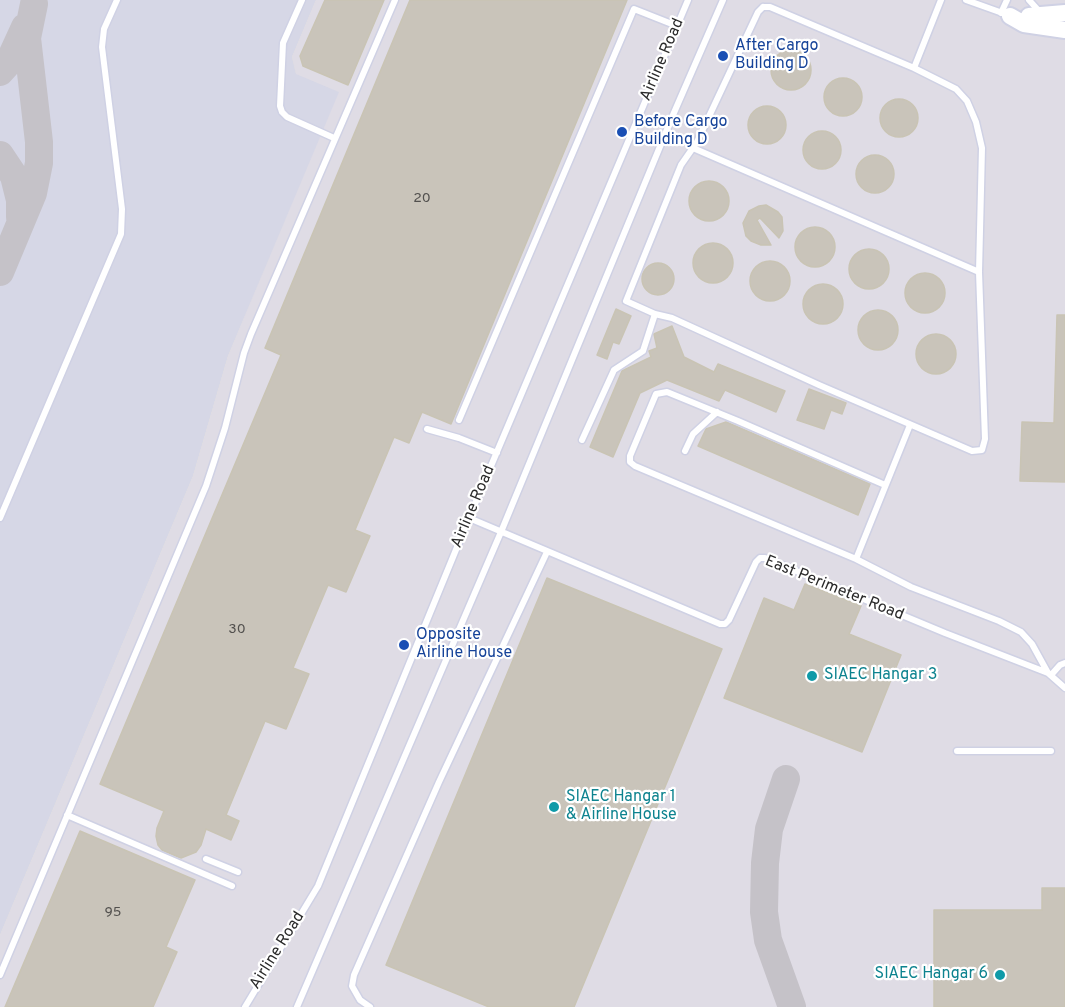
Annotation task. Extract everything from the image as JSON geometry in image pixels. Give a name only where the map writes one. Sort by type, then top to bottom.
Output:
[{"type":"street","points":[[1006,10],[1057,14]]},
{"type":"street","points":[[1006,10],[1024,24],[1065,30]]},
{"type":"lane","points":[[0,518],[121,234],[122,209],[102,46],[104,29],[117,0]]},
{"type":"lane","points":[[302,0],[284,44],[280,106],[287,117],[334,138]]},
{"type":"lane","points":[[0,975],[206,486],[225,428],[244,353],[394,0]]},
{"type":"lane","name":"Airline Road","points":[[244,1007],[318,886],[469,518],[688,0]]},
{"type":"lane","name":"Airline Road","points":[[297,1007],[501,532],[723,0]]},
{"type":"lane","points":[[914,68],[941,0]]},
{"type":"lane","points":[[966,0],[1006,10]]},
{"type":"lane","points":[[1029,0],[1035,9],[1057,14]]},
{"type":"lane","points":[[763,7],[770,7],[914,68],[956,88],[967,101],[976,123],[982,148],[979,272],[985,445],[982,450],[972,451],[910,425],[672,318],[628,303],[626,299],[681,165],[693,148],[758,12],[763,7]]},
{"type":"lane","points":[[459,420],[634,9],[677,26]]},
{"type":"lane","points":[[693,148],[979,272]]},
{"type":"lane","points":[[582,440],[614,370],[643,351],[655,314]]},
{"type":"lane","points":[[885,485],[667,392],[656,394],[630,456],[630,462],[645,471],[856,559],[911,587],[999,621],[1021,632],[1032,644],[1050,674],[1065,663]]},
{"type":"lane","points":[[685,451],[693,434],[717,412]]},
{"type":"lane","points":[[856,559],[910,425]]},
{"type":"lane","points":[[427,429],[431,428],[497,453]]},
{"type":"lane","name":"East Perimeter Road","points":[[469,518],[720,624],[725,624],[729,620],[756,562],[760,558],[765,558],[1050,674],[1065,688]]},
{"type":"lane","points":[[370,1007],[360,1000],[352,986],[354,975],[439,782],[548,552]]},
{"type":"lane","points":[[957,751],[1051,751]]},
{"type":"lane","points":[[67,815],[232,886]]},
{"type":"lane","points":[[206,859],[238,872]]},
{"type":"shaded area","points":[[0,0],[316,0],[292,57],[296,74],[339,92],[228,356],[193,476],[0,935]]},
{"type":"shaded area","points":[[316,0],[1065,0],[1065,1007],[0,1007],[0,935],[193,476],[228,356],[338,92],[296,75],[292,57]]},
{"type":"building","points":[[325,0],[384,0],[348,85],[303,66],[300,56]]},
{"type":"building","points":[[410,0],[627,0],[451,424],[422,412],[409,443],[394,437],[355,530],[370,536],[346,592],[328,585],[293,668],[309,674],[286,729],[265,721],[226,815],[239,821],[231,840],[206,829],[196,852],[181,858],[162,850],[158,845],[157,828],[164,811],[100,784],[281,355],[265,348]]},
{"type":"building","points":[[791,50],[805,56],[811,70],[805,84],[791,90],[777,84],[771,70],[777,56]]},
{"type":"building","points":[[843,78],[857,83],[862,97],[857,111],[843,116],[829,111],[824,97],[829,83]]},
{"type":"building","points":[[899,99],[906,100],[912,105],[917,111],[917,125],[912,131],[906,136],[899,137],[892,136],[886,131],[881,125],[880,118],[881,111],[886,105],[892,100]]},
{"type":"building","points":[[767,106],[781,111],[786,125],[781,139],[767,144],[753,139],[748,125],[753,111]]},
{"type":"building","points":[[822,131],[829,132],[835,137],[840,143],[840,157],[835,163],[829,168],[822,169],[815,168],[809,163],[804,157],[803,150],[804,143],[809,137],[815,132]]},
{"type":"building","points":[[875,155],[882,156],[888,161],[893,167],[893,181],[888,187],[882,192],[875,193],[868,192],[862,187],[857,181],[856,174],[857,167],[862,161],[868,156]]},
{"type":"building","points":[[709,181],[723,187],[729,201],[723,215],[709,221],[695,215],[689,201],[695,187]]},
{"type":"building","points":[[766,205],[782,217],[783,231],[779,238],[760,218],[757,220],[771,245],[761,245],[746,236],[743,223],[749,211]]},
{"type":"building","points":[[815,227],[829,233],[835,247],[829,261],[815,267],[801,261],[795,247],[801,233]]},
{"type":"building","points":[[713,243],[727,249],[733,263],[727,277],[713,283],[699,277],[693,263],[699,249]]},
{"type":"building","points":[[869,249],[883,255],[889,269],[883,283],[869,289],[855,283],[849,269],[855,255]]},
{"type":"building","points":[[770,261],[784,267],[790,281],[784,295],[770,301],[756,295],[750,281],[756,267]]},
{"type":"building","points":[[658,263],[670,267],[674,279],[670,291],[658,295],[646,291],[642,279],[646,267]]},
{"type":"building","points":[[925,273],[939,279],[945,293],[939,307],[925,313],[911,307],[905,293],[911,279]]},
{"type":"building","points":[[823,284],[837,290],[843,304],[837,318],[823,324],[809,318],[803,304],[809,290]]},
{"type":"building","points":[[616,309],[631,316],[619,344],[613,342],[607,359],[597,355]]},
{"type":"building","points":[[878,310],[892,316],[898,330],[892,344],[878,350],[864,344],[858,330],[864,316]]},
{"type":"building","points":[[1057,315],[1065,315],[1065,482],[1020,481],[1022,422],[1054,423]]},
{"type":"building","points":[[672,326],[684,357],[714,372],[718,364],[785,391],[776,412],[725,390],[719,401],[667,380],[640,393],[613,457],[590,447],[622,371],[651,357],[649,351],[657,348],[654,334]]},
{"type":"building","points":[[936,334],[950,340],[956,354],[950,368],[936,374],[922,368],[916,354],[922,340]]},
{"type":"building","points":[[809,389],[846,403],[842,414],[831,410],[824,429],[797,420]]},
{"type":"building","points":[[726,422],[870,484],[858,515],[698,446],[706,429]]},
{"type":"building","name":"SIAEC Hangar 1 & Airline House","points":[[547,578],[722,649],[574,1007],[489,1007],[386,965]]},
{"type":"building","name":"SIAEC Hangar 3","points":[[805,584],[861,606],[849,634],[901,655],[862,752],[724,698],[764,598],[794,610]]},
{"type":"building","points":[[80,831],[195,880],[166,947],[177,952],[153,1007],[5,1007]]},
{"type":"building","name":"SIAEC Hangar 6","points":[[1042,888],[1065,888],[1065,1007],[934,1007],[934,910],[1042,910]]},
{"type":"taxiway","points":[[0,272],[33,193],[39,163],[39,142],[27,38],[34,4]]},
{"type":"taxiway","points":[[0,72],[9,62],[25,27]]},
{"type":"taxiway","points":[[0,155],[14,176],[20,200],[20,217]]},
{"type":"taxiway","points":[[786,779],[769,829],[765,863],[764,912],[768,940],[792,1007]]},
{"type":"place","name":"After Cargo Building D","points":[[723,56]]},
{"type":"place","name":"Before Cargo Building D","points":[[622,132]]},
{"type":"place","name":"Opposite Airline House","points":[[404,645]]},
{"type":"place","name":"SIAEC Hangar 3","points":[[812,676]]},
{"type":"place","name":"SIAEC Hangar 1 & Airline House","points":[[554,807]]},
{"type":"place","name":"SIAEC Hangar 6","points":[[1000,975]]}]
